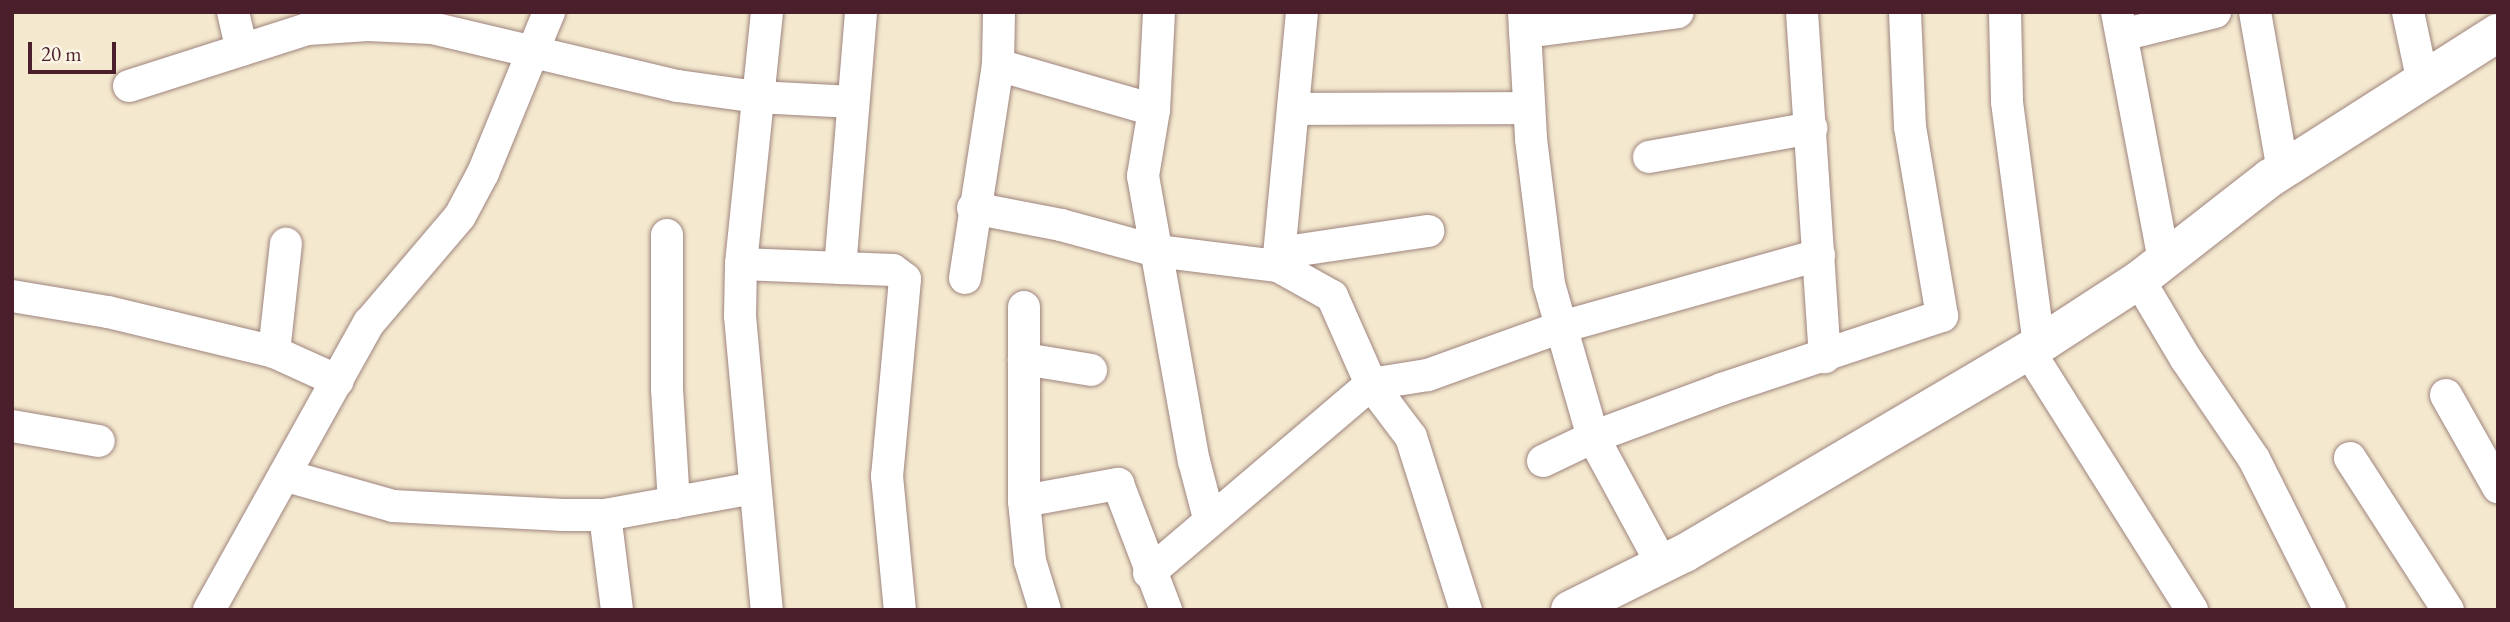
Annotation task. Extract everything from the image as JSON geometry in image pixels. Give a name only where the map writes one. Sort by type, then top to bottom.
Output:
[{"type":"street","points":[[233,12],[242,50]]},
{"type":"street","points":[[209,610],[287,476],[376,313],[460,216],[483,173],[549,12]]},
{"type":"street","points":[[767,12],[741,264],[740,316],[767,610]]},
{"type":"street","points":[[840,268],[860,12]]},
{"type":"street","points":[[965,278],[973,208],[998,65],[999,12]]},
{"type":"street","points":[[1159,12],[1154,110],[1143,176],[1194,461],[1209,518]]},
{"type":"street","points":[[1279,259],[1302,12]]},
{"type":"street","points":[[1662,565],[1593,437],[1549,284],[1529,108],[1525,22],[1678,12]]},
{"type":"street","points":[[1802,12],[1825,357]]},
{"type":"street","points":[[1543,461],[1593,437],[1722,389],[1942,316],[1910,127],[1905,12]]},
{"type":"street","points":[[2004,12],[2007,102],[2034,347],[2192,610]]},
{"type":"street","points":[[2215,12],[2120,24],[2152,270],[2186,359],[2254,459],[2330,610]]},
{"type":"street","points":[[2255,12],[2283,170]]},
{"type":"street","points":[[2409,12],[2422,78]]},
{"type":"street","points":[[129,86],[242,50],[300,22],[420,27],[534,50],[647,81],[757,97],[853,102]]},
{"type":"street","points":[[1570,610],[1662,565],[2034,347],[2152,270],[2283,170],[2422,78],[2498,33]]},
{"type":"street","points":[[998,65],[1154,110]]},
{"type":"street","points":[[1293,109],[1529,108]]},
{"type":"street","points":[[1649,157],[1811,128]]},
{"type":"street","points":[[973,208],[1061,225],[1157,251],[1279,259],[1427,231]]},
{"type":"street","points":[[667,235],[667,389],[674,503]]},
{"type":"street","points":[[274,352],[286,244]]},
{"type":"street","points":[[1149,573],[1209,518],[1371,384],[1428,375],[1561,327],[1819,255]]},
{"type":"street","points":[[1279,259],[1332,296],[1371,384],[1411,437],[1466,610]]},
{"type":"street","points":[[741,264],[893,270],[905,279],[887,476],[900,610]]},
{"type":"street","points":[[12,296],[108,312],[274,352],[338,381]]},
{"type":"street","points":[[1024,307],[1024,501],[1030,561],[1045,610]]},
{"type":"street","points":[[1024,359],[1091,370]]},
{"type":"street","points":[[2446,394],[2498,487]]},
{"type":"street","points":[[12,426],[99,441]]},
{"type":"street","points":[[2350,458],[2448,610]]},
{"type":"street","points":[[287,476],[393,506],[605,515],[754,488]]},
{"type":"street","points":[[1024,501],[1118,484],[1149,573],[1166,610]]},
{"type":"street","points":[[605,515],[617,610]]}]
